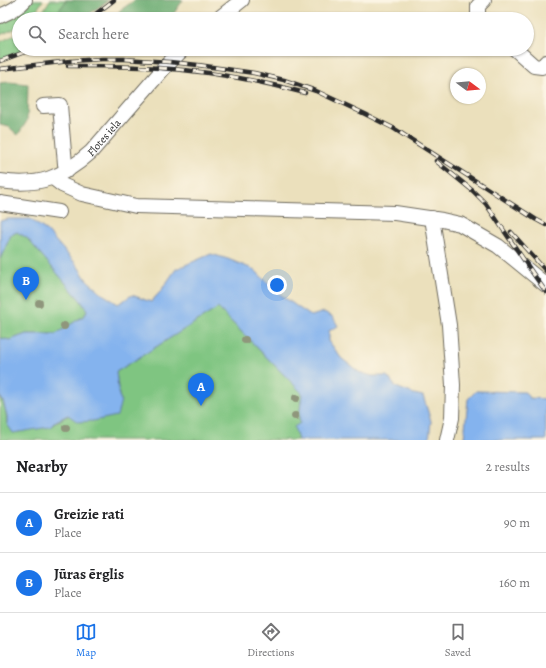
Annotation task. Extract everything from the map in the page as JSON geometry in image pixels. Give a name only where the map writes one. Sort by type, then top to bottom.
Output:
[{"type":"street","points":[[0,16],[12,11],[25,0]]},
{"type":"street","points":[[227,12],[242,0]]},
{"type":"street","points":[[478,12],[478,6],[484,0]]},
{"type":"street","name":"Flotes iela","points":[[0,181],[30,183],[42,181],[53,178],[78,163],[91,152],[176,56]]},
{"type":"street","points":[[523,56],[534,66],[542,67],[546,62]]},
{"type":"street","points":[[43,106],[60,105],[65,164],[68,170]]},
{"type":"street","points":[[53,178],[62,185],[82,194],[136,206],[395,213],[432,218],[460,224],[498,246],[546,285]]},
{"type":"street","points":[[0,203],[59,212]]},
{"type":"street","points":[[432,218],[449,325],[454,385],[452,418],[447,440]]},
{"type":"green space","points":[[31,0],[43,0],[36,12],[13,12]]},
{"type":"green space","points":[[50,0],[67,0],[58,12],[42,12]]},
{"type":"green space","points":[[67,0],[109,0],[92,12],[58,12]]},
{"type":"green space","points":[[135,0],[183,0],[175,12],[119,11]]},
{"type":"green space","points":[[12,13],[12,30],[0,35],[0,21]]},
{"type":"green space","points":[[12,36],[12,55],[0,59],[0,42]]},
{"type":"green space","points":[[9,82],[28,84],[27,121],[18,135],[9,127],[0,125],[0,83]]},
{"type":"green space","points":[[17,232],[27,238],[87,310],[85,315],[56,334],[26,334],[10,340],[0,338],[0,259],[11,235]]},
{"type":"green space","points":[[218,308],[302,393],[298,440],[0,440],[0,397],[7,417],[7,424],[50,427],[74,413],[121,400],[119,396],[116,372]]},
{"type":"water","points":[[8,219],[30,219],[47,231],[77,265],[86,279],[101,293],[118,304],[132,295],[151,302],[176,269],[211,254],[255,270],[274,290],[311,316],[324,312],[333,317],[338,326],[329,331],[329,341],[341,358],[359,372],[372,376],[387,376],[396,387],[423,396],[431,421],[429,440],[298,440],[294,427],[300,423],[299,418],[302,393],[218,308],[116,372],[119,396],[121,400],[117,416],[93,421],[78,422],[68,415],[56,421],[50,427],[13,433],[7,424],[7,416],[3,401],[0,397],[0,338],[10,340],[26,334],[56,334],[85,315],[87,310],[27,238],[17,232],[11,235],[0,259],[0,221]]},
{"type":"water","points":[[476,391],[525,392],[529,398],[546,399],[546,440],[465,440],[468,399]]},
{"type":"railway","points":[[98,12],[114,0]]},
{"type":"railway","points":[[0,61],[14,56]]},
{"type":"railway","points":[[0,69],[70,61],[124,59],[198,65],[254,73],[284,80],[316,91],[393,128],[546,225]]},
{"type":"railway","points":[[68,66],[136,67],[196,71],[251,80],[305,93]]},
{"type":"railway","points":[[436,161],[473,191],[486,204],[546,292]]},
{"type":"railway","points":[[511,232],[546,271]]},
{"type":"place","name":"Jūras ērglis","points":[[26,300]]},
{"type":"place","name":"Greizie rati","points":[[201,406]]}]
